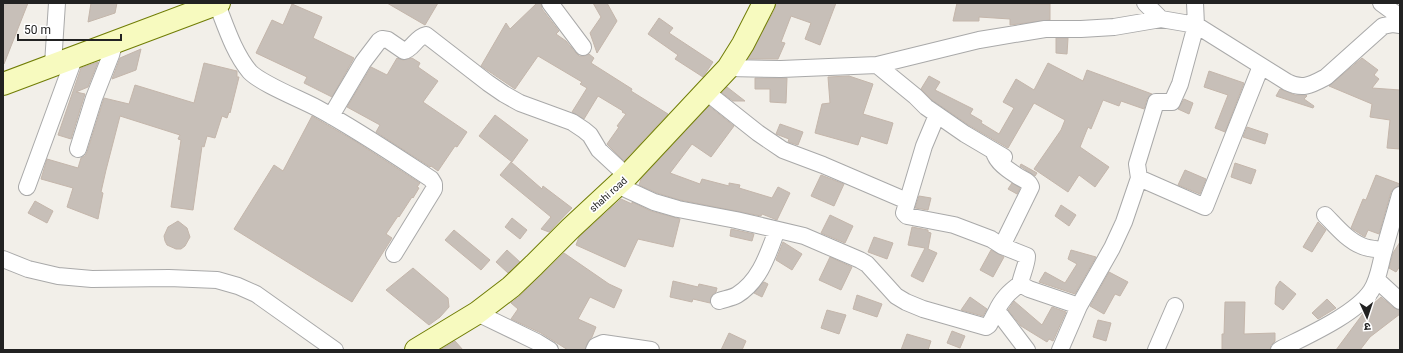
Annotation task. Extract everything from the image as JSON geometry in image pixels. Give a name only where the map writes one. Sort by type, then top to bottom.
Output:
[{"type":"street","points":[[53,64],[57,3]]},
{"type":"street","points":[[3,84],[218,3],[240,57],[251,72],[263,81],[359,132],[431,179],[434,184],[434,189],[394,254]]},
{"type":"street","points":[[550,3],[583,46]]},
{"type":"street","name":"shahi road","points":[[416,350],[477,313],[511,287],[570,228],[622,181],[728,68],[743,44],[764,3]]},
{"type":"street","points":[[1145,3],[1160,19]]},
{"type":"street","points":[[1060,350],[1079,306],[1112,248],[1124,222],[1139,178],[1137,164],[1156,102],[1172,102],[1180,84],[1196,25],[1195,3]]},
{"type":"street","points":[[1381,3],[1400,16]]},
{"type":"street","points":[[728,68],[781,69],[877,65],[979,40],[1045,29],[1114,27],[1160,19],[1196,25],[1286,82],[1295,86],[1305,87],[1326,77],[1383,26],[1393,24],[1400,25]]},
{"type":"street","points":[[331,116],[363,62],[379,41],[382,39],[388,40],[404,51],[407,50],[420,37],[426,35],[504,94],[520,103],[572,122],[584,130],[590,135],[622,181],[654,202],[678,209],[736,220],[804,236],[860,260],[873,269],[896,296],[906,302],[923,309],[986,327],[1008,292],[1020,284],[1024,267],[1028,260],[1027,256],[1002,246],[991,239],[954,225],[907,216],[904,213],[924,146],[937,115]]},
{"type":"street","points":[[78,149],[94,98],[116,41]]},
{"type":"street","points":[[27,187],[75,56]]},
{"type":"street","points":[[877,65],[926,107],[999,154],[995,158],[1016,176],[1029,182],[1031,186],[1002,246]]},
{"type":"street","points":[[1139,178],[1205,208],[1261,66]]},
{"type":"street","points":[[705,91],[758,133],[784,150],[824,165],[907,201]]},
{"type":"street","points":[[1279,350],[1326,326],[1360,304],[1371,292],[1377,280],[1384,250],[1395,237],[1400,195]]},
{"type":"street","points":[[1325,215],[1353,242],[1362,246],[1384,250]]},
{"type":"street","points":[[719,301],[736,296],[757,275],[765,263],[777,230]]},
{"type":"street","points":[[3,259],[28,269],[58,276],[92,279],[168,278],[217,280],[238,286],[256,294],[335,350]]},
{"type":"street","points":[[1377,280],[1400,301]]},
{"type":"street","points":[[1020,284],[1029,289],[1079,306]]},
{"type":"street","points":[[1156,350],[1175,306]]},
{"type":"street","points":[[996,312],[1002,317],[1027,350]]},
{"type":"street","points":[[477,313],[537,342],[550,350]]},
{"type":"street","points":[[594,350],[596,346],[603,343],[651,350]]},
{"type":"building","points":[[3,3],[28,3],[4,64],[3,63]]},
{"type":"building","points":[[91,3],[117,3],[115,13],[88,22]]},
{"type":"building","points":[[387,3],[438,3],[425,25]]},
{"type":"building","points":[[537,3],[541,3],[542,9],[559,31],[556,34],[566,41],[579,56],[589,54],[594,58],[591,63],[632,89],[631,91],[668,114],[624,161],[607,144],[626,114],[598,96],[584,119],[572,112],[587,88],[580,84],[582,82],[538,56],[515,89],[481,66],[506,23],[510,29]]},
{"type":"building","points":[[593,3],[607,3],[617,21],[597,53],[590,33],[601,17]]},
{"type":"building","points":[[776,3],[836,3],[820,45],[805,39],[811,23],[791,16],[781,42],[785,43],[778,59],[748,59],[775,9]]},
{"type":"building","points":[[957,3],[1050,4],[1050,20],[1010,25],[1010,19],[979,17],[979,21],[953,21]]},
{"type":"building","points":[[292,4],[322,17],[313,38],[354,58],[332,97],[304,83],[307,77],[256,53],[272,20],[283,25]]},
{"type":"building","points":[[659,18],[673,28],[669,33],[713,62],[703,77],[675,59],[678,55],[648,34]]},
{"type":"building","points":[[1056,38],[1068,38],[1067,54],[1056,53]]},
{"type":"building","points":[[141,49],[136,70],[112,79],[120,58]]},
{"type":"building","points":[[397,58],[403,60],[412,58],[420,63],[418,67],[438,81],[423,102],[467,132],[457,147],[455,146],[438,171],[376,132],[380,125],[347,107],[371,67],[387,75]]},
{"type":"building","points":[[1362,58],[1378,70],[1374,75],[1379,79],[1372,88],[1400,90],[1400,149],[1387,148],[1390,120],[1370,117],[1372,104],[1329,86]]},
{"type":"building","points":[[98,62],[88,87],[76,92],[85,94],[71,139],[58,135],[81,68]]},
{"type":"building","points":[[204,63],[237,71],[237,77],[239,77],[230,113],[229,112],[227,118],[222,116],[215,138],[207,136],[204,147],[202,146],[193,210],[171,207],[181,140],[178,139],[180,135],[120,116],[101,192],[103,193],[98,219],[67,207],[73,188],[41,179],[47,159],[78,168],[81,158],[85,156],[87,152],[104,98],[129,104],[135,85],[194,103]]},
{"type":"building","points":[[1048,63],[1083,81],[1087,70],[1152,94],[1147,99],[1144,109],[1121,101],[1119,106],[1103,100],[1091,129],[1088,127],[1080,147],[1109,167],[1095,187],[1079,175],[1068,192],[1034,169],[1061,130],[1065,120],[1034,103],[1008,148],[970,126],[932,100],[921,89],[929,76],[940,82],[935,90],[973,109],[970,114],[999,134],[1014,108],[1003,102],[1016,79],[1034,90]]},
{"type":"building","points":[[1209,71],[1244,83],[1225,132],[1215,128],[1228,95],[1204,87]]},
{"type":"building","points":[[849,76],[873,84],[863,114],[893,123],[887,144],[861,136],[858,145],[815,133],[822,104],[830,103],[828,77]]},
{"type":"building","points":[[755,78],[787,78],[786,103],[770,102],[770,89],[755,89]]},
{"type":"building","points":[[727,87],[745,101],[733,101],[722,93]]},
{"type":"building","points":[[1280,89],[1295,95],[1306,95],[1307,96],[1304,99],[1314,106],[1313,108],[1276,96]]},
{"type":"building","points":[[1184,99],[1193,103],[1189,114],[1178,109]]},
{"type":"building","points":[[709,106],[734,126],[711,157],[692,144],[670,173],[700,184],[702,179],[729,186],[729,183],[740,185],[739,188],[772,198],[778,187],[790,193],[777,220],[762,214],[761,216],[680,200],[657,193],[639,185],[641,179]]},
{"type":"building","points":[[495,115],[528,140],[512,162],[479,136]]},
{"type":"building","points":[[312,116],[355,141],[420,183],[417,187],[419,188],[413,198],[412,197],[386,234],[392,238],[352,302],[234,229],[274,165],[283,171]]},
{"type":"building","points":[[780,124],[803,132],[798,145],[788,142],[789,139],[776,134]]},
{"type":"building","points":[[1247,127],[1268,134],[1265,144],[1243,137]]},
{"type":"building","points":[[511,162],[542,189],[543,186],[572,208],[549,232],[541,229],[551,217],[500,175]]},
{"type":"building","points":[[1235,163],[1256,170],[1251,184],[1231,177]]},
{"type":"building","points":[[1021,164],[1037,173],[1035,176],[1020,166]]},
{"type":"building","points":[[1185,170],[1206,179],[1200,194],[1178,185]]},
{"type":"building","points":[[821,175],[844,184],[834,206],[811,196]]},
{"type":"building","points":[[1376,175],[1400,184],[1400,186],[1394,188],[1391,192],[1379,234],[1368,230],[1365,237],[1351,228],[1363,199],[1366,200]]},
{"type":"building","points":[[1012,183],[1020,188],[1017,194],[1008,189]]},
{"type":"building","points":[[919,196],[931,198],[928,210],[915,208]]},
{"type":"building","points":[[621,199],[632,204],[632,202],[651,211],[680,219],[673,247],[638,239],[625,267],[576,245],[579,237]]},
{"type":"building","points":[[35,201],[53,211],[47,223],[28,213]]},
{"type":"building","points":[[1061,205],[1076,215],[1069,226],[1055,216]]},
{"type":"building","points":[[830,215],[853,226],[845,243],[821,233]]},
{"type":"building","points":[[512,218],[527,230],[520,239],[505,227]]},
{"type":"building","points":[[178,221],[187,228],[190,237],[185,246],[181,249],[176,249],[167,245],[164,236],[168,227]]},
{"type":"building","points":[[1318,222],[1326,230],[1312,252],[1303,247]]},
{"type":"building","points":[[912,227],[928,230],[928,232],[931,233],[928,249],[937,253],[923,282],[911,276],[925,248],[908,245]]},
{"type":"building","points":[[731,229],[754,234],[752,241],[730,236]]},
{"type":"building","points":[[454,230],[490,260],[481,270],[445,240]]},
{"type":"building","points":[[874,237],[893,243],[887,259],[868,252]]},
{"type":"building","points":[[783,242],[802,254],[792,270],[776,260]]},
{"type":"building","points":[[1400,242],[1400,266],[1396,272],[1389,268],[1393,253]]},
{"type":"building","points":[[507,250],[520,262],[508,273],[496,262]]},
{"type":"building","points":[[991,250],[1004,257],[993,277],[980,270]]},
{"type":"building","points":[[1071,250],[1096,257],[1075,294],[1039,282],[1045,272],[1065,283],[1077,264],[1068,259]]},
{"type":"building","points":[[564,253],[609,284],[622,290],[614,308],[590,297],[578,319],[596,327],[585,350],[568,350],[541,333],[511,319],[518,309],[511,303]]},
{"type":"building","points":[[830,257],[852,267],[841,290],[819,280]]},
{"type":"building","points":[[413,268],[448,298],[449,307],[440,317],[429,325],[386,290]]},
{"type":"building","points":[[1109,272],[1128,282],[1120,296],[1115,294],[1104,314],[1090,306]]},
{"type":"building","points":[[673,281],[698,287],[699,284],[717,288],[716,292],[712,295],[710,303],[693,299],[692,302],[670,297]]},
{"type":"building","points":[[1280,281],[1296,294],[1283,310],[1275,304],[1276,287]]},
{"type":"building","points":[[764,282],[768,284],[762,297],[754,293]]},
{"type":"building","points":[[857,295],[882,304],[877,317],[853,309]]},
{"type":"building","points":[[970,297],[987,309],[983,316],[961,310]]},
{"type":"building","points":[[1381,297],[1394,308],[1400,310],[1400,314],[1370,337],[1360,350],[1336,350],[1365,311]]},
{"type":"building","points":[[1327,299],[1336,308],[1318,319],[1312,313]]},
{"type":"building","points":[[1014,301],[1042,325],[1052,307],[1066,312],[1053,341],[1049,339],[1047,342],[1021,326],[1008,310]]},
{"type":"building","points":[[1225,302],[1245,302],[1244,334],[1275,333],[1275,341],[1271,345],[1270,350],[1222,350]]},
{"type":"building","points":[[827,310],[846,315],[839,334],[821,328]]},
{"type":"building","points":[[1098,320],[1111,323],[1106,341],[1093,337]]},
{"type":"building","points":[[952,331],[965,336],[960,348],[947,343]]},
{"type":"building","points":[[729,333],[746,341],[742,350],[721,350]]},
{"type":"building","points":[[907,334],[931,341],[928,350],[901,350]]},
{"type":"building","points":[[455,341],[463,350],[440,350]]}]
